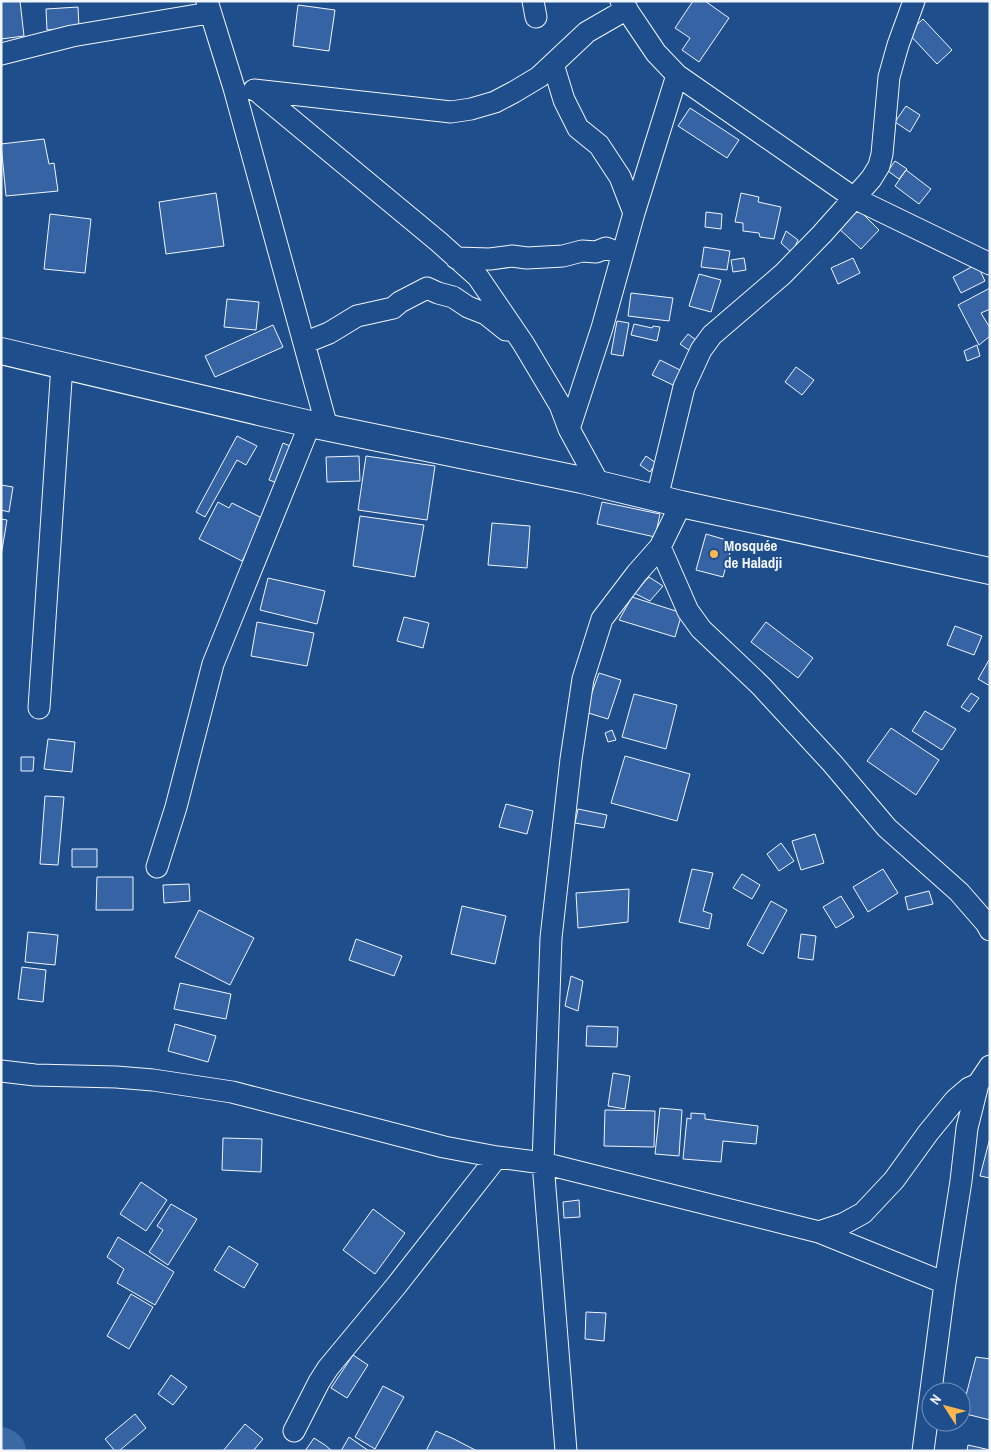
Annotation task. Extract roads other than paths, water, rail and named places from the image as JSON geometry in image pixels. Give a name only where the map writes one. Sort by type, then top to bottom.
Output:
[{"type":"street","points":[[566,1451],[543,1163],[551,938],[571,759],[583,679],[602,620],[637,573],[660,547],[669,501],[684,387],[701,350],[712,334],[783,274],[822,234],[872,179],[879,166],[882,154],[889,77],[914,1]]},
{"type":"street","points":[[234,88],[451,112],[471,109],[495,102],[538,77],[587,32],[624,5],[656,54],[677,74],[854,198],[990,264]]},
{"type":"street","points":[[1,54],[72,36],[208,7],[234,88],[304,343],[319,426],[213,664],[176,807],[157,867]]},
{"type":"street","points":[[553,64],[564,100],[578,128],[598,145],[620,177],[634,213]]},
{"type":"street","points":[[569,429],[602,328],[634,213],[677,74]]},
{"type":"street","points":[[257,91],[478,278],[523,343],[560,405],[569,429],[599,484]]},
{"type":"street","points":[[456,258],[490,259],[512,256],[563,256],[582,251],[596,252],[606,248],[622,254]]},
{"type":"street","points":[[304,343],[329,333],[357,316],[393,308],[400,302],[427,288],[453,297],[486,314],[523,343]]},
{"type":"street","points":[[1,350],[319,426],[599,484],[990,571]]},
{"type":"street","points":[[39,708],[62,365]]},
{"type":"street","points":[[660,547],[688,611],[701,629],[761,686],[832,763],[887,828],[958,892],[990,930]]},
{"type":"street","points":[[922,1451],[967,1128],[978,1084],[990,1066]]},
{"type":"street","points":[[1,1071],[35,1075],[153,1080],[232,1092],[444,1148],[543,1163],[819,1232],[945,1283]]},
{"type":"street","points":[[819,1232],[844,1224],[863,1213],[894,1180],[955,1100],[969,1088],[978,1084]]},
{"type":"street","points":[[294,1430],[328,1368],[497,1157]]},
{"type":"waterway","points":[[1,1448],[5,1451]]},
{"type":"place","name":"Mosquée de Haladji","points":[[714,554]]}]
